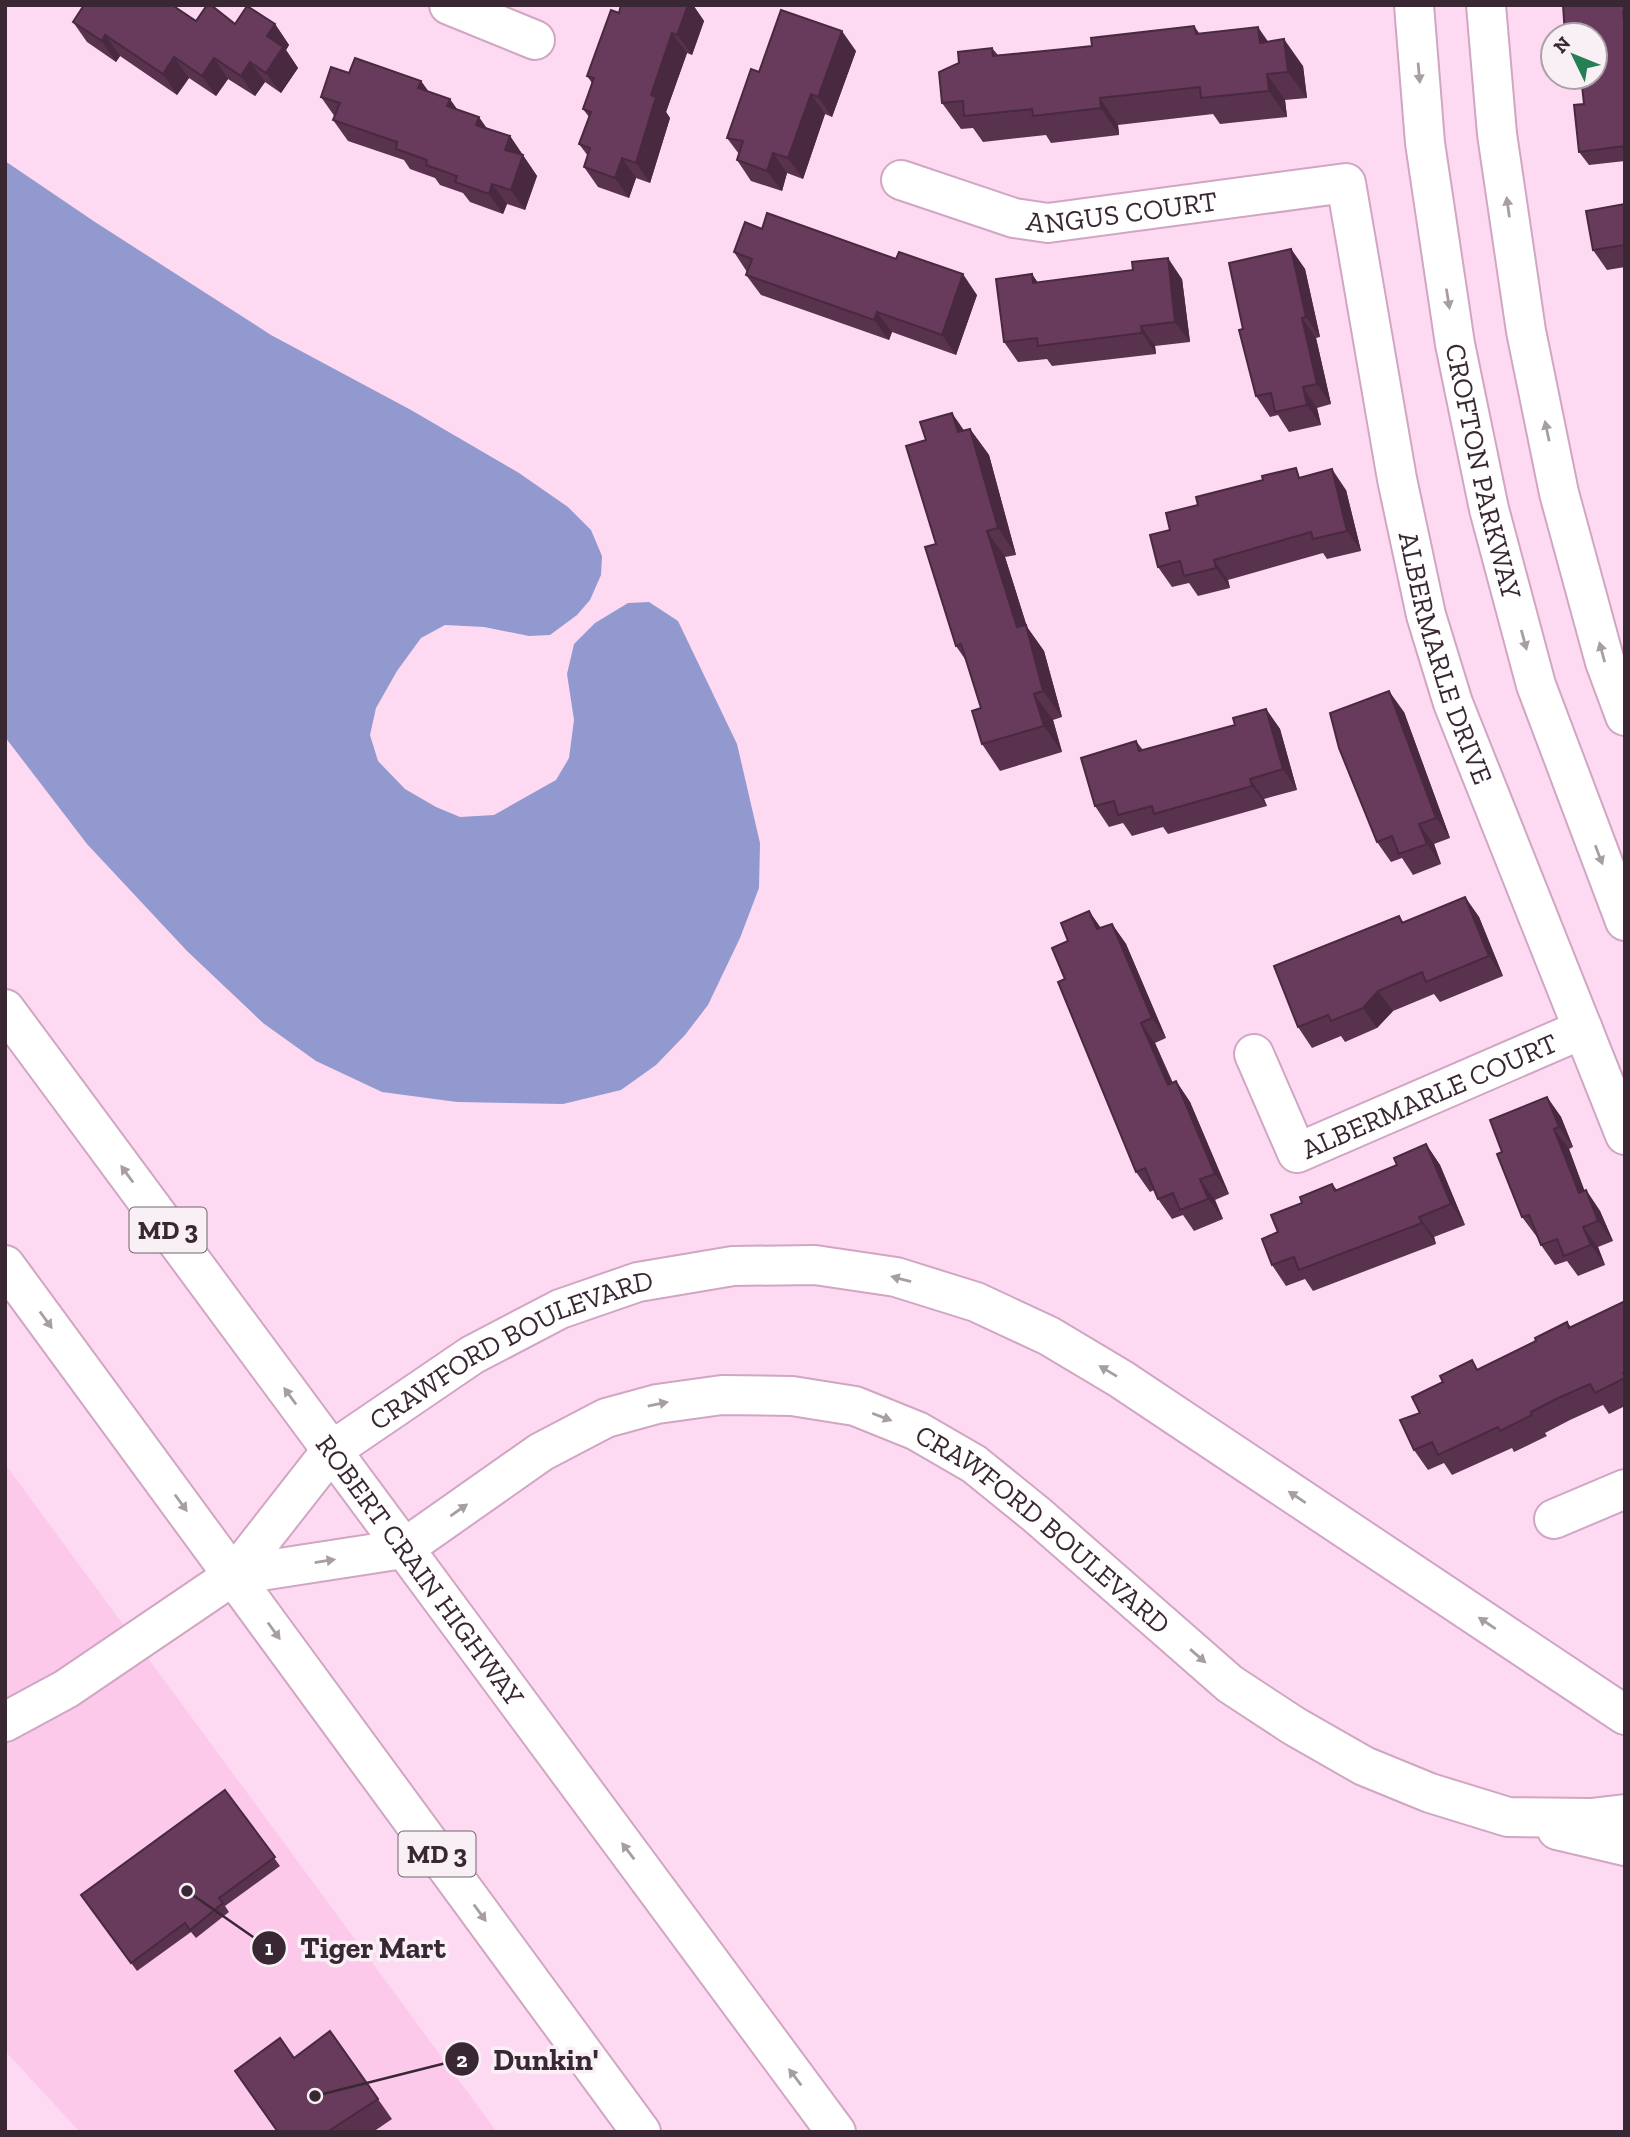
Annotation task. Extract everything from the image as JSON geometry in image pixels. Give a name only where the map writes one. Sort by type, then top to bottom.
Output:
[{"type":"main road","points":[[449,5],[535,40]]},
{"type":"main road","name":"CROFTON PARKWAY","points":[[1414,5],[1425,143],[1455,344],[1489,509],[1536,685],[1625,921]]},
{"type":"main road","points":[[1486,5],[1497,134],[1526,331],[1559,493],[1605,662],[1625,716]]},
{"type":"main road","name":"ANGUS COURT","points":[[901,180],[1014,218],[1048,223],[1346,183]]},
{"type":"main road","name":"ALBERMARLE DRIVE","points":[[1346,183],[1395,466],[1426,615],[1453,703],[1583,1029],[1621,1117]]},
{"type":"main road","name":"ROBERT CRAIN HIGHWAY","points":[[5,1009],[836,2132]]},
{"type":"main road","name":"ALBERMARLE COURT","points":[[1254,1054],[1297,1153],[1583,1029]]},
{"type":"main road","name":"MD 3","points":[[5,1265],[641,2132]]},
{"type":"main road","name":"CRAWFORD BOULEVARD","points":[[234,1575],[331,1451],[472,1355],[560,1309],[639,1282],[733,1266],[815,1265],[896,1277],[976,1302],[1049,1336],[1121,1379],[1625,1715]]},
{"type":"main road","name":"CRAWFORD BOULEVARD","points":[[234,1575],[403,1549],[541,1451],[606,1418],[657,1404],[722,1395],[792,1396],[855,1406],[917,1430],[974,1464],[1037,1515],[1230,1684],[1294,1727],[1364,1766],[1430,1793],[1508,1817],[1591,1818],[1625,1814]]},
{"type":"main road","points":[[1554,1519],[1625,1489]]},
{"type":"main road","points":[[5,1722],[66,1689],[234,1575]]},
{"type":"main road","points":[[1537,1656],[1625,1689]]},
{"type":"main road","points":[[1508,1817],[1625,1846]]},
{"type":"shaded area","points":[[5,1464],[497,2132],[80,2132],[5,2051]]},
{"type":"water","points":[[5,161],[271,335],[411,410],[519,473],[568,507],[591,530],[602,556],[601,575],[590,600],[577,615],[550,635],[529,636],[484,627],[445,625],[421,638],[397,671],[376,708],[370,735],[378,761],[405,789],[460,817],[494,815],[556,780],[569,758],[574,720],[567,674],[574,644],[595,623],[628,603],[649,602],[678,621],[737,744],[760,843],[759,888],[740,938],[708,1005],[685,1035],[656,1065],[621,1090],[563,1104],[457,1102],[382,1092],[316,1061],[263,1023],[187,951],[87,844],[5,737]]},
{"type":"building","points":[[84,5],[172,5],[196,21],[207,5],[211,5],[235,24],[247,6],[275,24],[267,36],[283,47],[266,73],[250,62],[241,76],[214,58],[202,76],[174,57],[163,74],[105,35],[102,41],[73,22]]},
{"type":"building","points":[[621,5],[688,5],[677,35],[672,33],[651,95],[656,97],[636,163],[622,158],[615,178],[584,167],[590,148],[579,144],[591,112],[583,109],[594,78],[587,76],[611,10],[619,13]]},
{"type":"building","points":[[1563,5],[1625,5],[1625,146],[1579,152],[1574,105],[1584,104],[1583,91],[1609,91],[1609,21],[1564,21]]},
{"type":"building","points":[[781,10],[842,31],[818,97],[811,94],[788,158],[773,153],[767,171],[737,160],[743,141],[727,138],[751,69],[759,72]]},
{"type":"building","points":[[1194,26],[1196,34],[1258,27],[1260,43],[1284,39],[1288,72],[1267,74],[1269,91],[1201,98],[1200,87],[1100,98],[1101,108],[1033,116],[1032,109],[964,116],[963,101],[942,103],[939,72],[959,63],[958,52],[992,48],[993,56],[1092,46],[1091,38]]},
{"type":"building","points":[[355,58],[421,81],[418,88],[450,99],[447,106],[479,117],[476,125],[510,136],[505,150],[523,155],[511,190],[492,184],[489,194],[455,182],[457,176],[426,165],[427,160],[396,149],[397,142],[333,120],[340,103],[321,97],[331,67],[349,73]]},
{"type":"building","points":[[1625,204],[1625,245],[1593,250],[1586,211]]},
{"type":"building","points":[[767,213],[896,259],[899,252],[963,274],[942,335],[877,312],[874,320],[746,275],[752,259],[734,252],[745,222],[762,229]]},
{"type":"building","points":[[1291,249],[1306,317],[1302,318],[1317,384],[1303,387],[1307,405],[1275,412],[1271,393],[1256,396],[1239,330],[1243,329],[1229,263]]},
{"type":"building","points":[[1168,258],[1175,322],[1141,326],[1142,333],[1038,346],[1037,338],[1004,342],[996,279],[1032,274],[1033,283],[1133,270],[1132,262]]},
{"type":"building","points":[[952,413],[958,432],[970,429],[998,528],[987,531],[1017,627],[1026,625],[1043,691],[1034,694],[1044,726],[982,744],[972,711],[981,708],[961,644],[956,646],[925,547],[936,544],[906,446],[926,440],[920,422]]},
{"type":"building","points":[[1296,468],[1299,478],[1332,469],[1347,531],[1313,539],[1311,532],[1214,560],[1216,568],[1184,576],[1180,561],[1158,567],[1150,535],[1170,530],[1166,513],[1198,505],[1196,497],[1263,480],[1262,476]]},
{"type":"building","points":[[1389,691],[1436,818],[1419,824],[1427,844],[1399,854],[1392,836],[1377,842],[1339,748],[1330,713]]},
{"type":"building","points":[[1266,709],[1283,769],[1250,779],[1252,786],[1154,814],[1152,806],[1118,815],[1114,801],[1095,806],[1081,758],[1136,741],[1139,751],[1235,725],[1233,718]]},
{"type":"building","points":[[1465,897],[1489,956],[1426,982],[1422,972],[1378,991],[1363,1008],[1331,1021],[1328,1015],[1298,1027],[1274,966],[1399,916],[1402,923]]},
{"type":"building","points":[[1089,911],[1097,929],[1112,924],[1152,1018],[1141,1023],[1168,1085],[1176,1081],[1215,1174],[1200,1179],[1208,1199],[1180,1210],[1173,1193],[1158,1199],[1145,1168],[1136,1172],[1058,982],[1065,979],[1052,948],[1068,941],[1061,923]]},
{"type":"building","points":[[1547,1097],[1559,1127],[1554,1129],[1579,1193],[1586,1190],[1598,1221],[1583,1227],[1591,1245],[1564,1256],[1557,1239],[1541,1245],[1529,1215],[1522,1217],[1497,1154],[1502,1152],[1490,1120]]},
{"type":"building","points":[[1426,1144],[1451,1204],[1419,1217],[1422,1223],[1299,1270],[1294,1257],[1272,1265],[1262,1239],[1278,1232],[1271,1215],[1302,1203],[1300,1197],[1332,1184],[1335,1191],[1397,1165],[1394,1158]]},
{"type":"building","points":[[1625,1301],[1625,1378],[1595,1393],[1590,1384],[1531,1412],[1532,1415],[1500,1431],[1498,1427],[1438,1455],[1432,1442],[1414,1450],[1400,1420],[1420,1413],[1412,1397],[1443,1382],[1440,1376],[1472,1360],[1477,1370],[1536,1341],[1535,1338],[1567,1322],[1569,1328]]},
{"type":"building","points":[[225,1790],[275,1857],[219,1898],[223,1903],[190,1930],[185,1923],[131,1963],[81,1895]]},
{"type":"building","points":[[330,2031],[378,2099],[327,2132],[278,2132],[235,2071],[280,2038],[294,2058]]},
{"type":"place","name":"Tiger Mart","points":[[187,1891]]},
{"type":"place","name":"Dunkin'","points":[[315,2096]]}]
